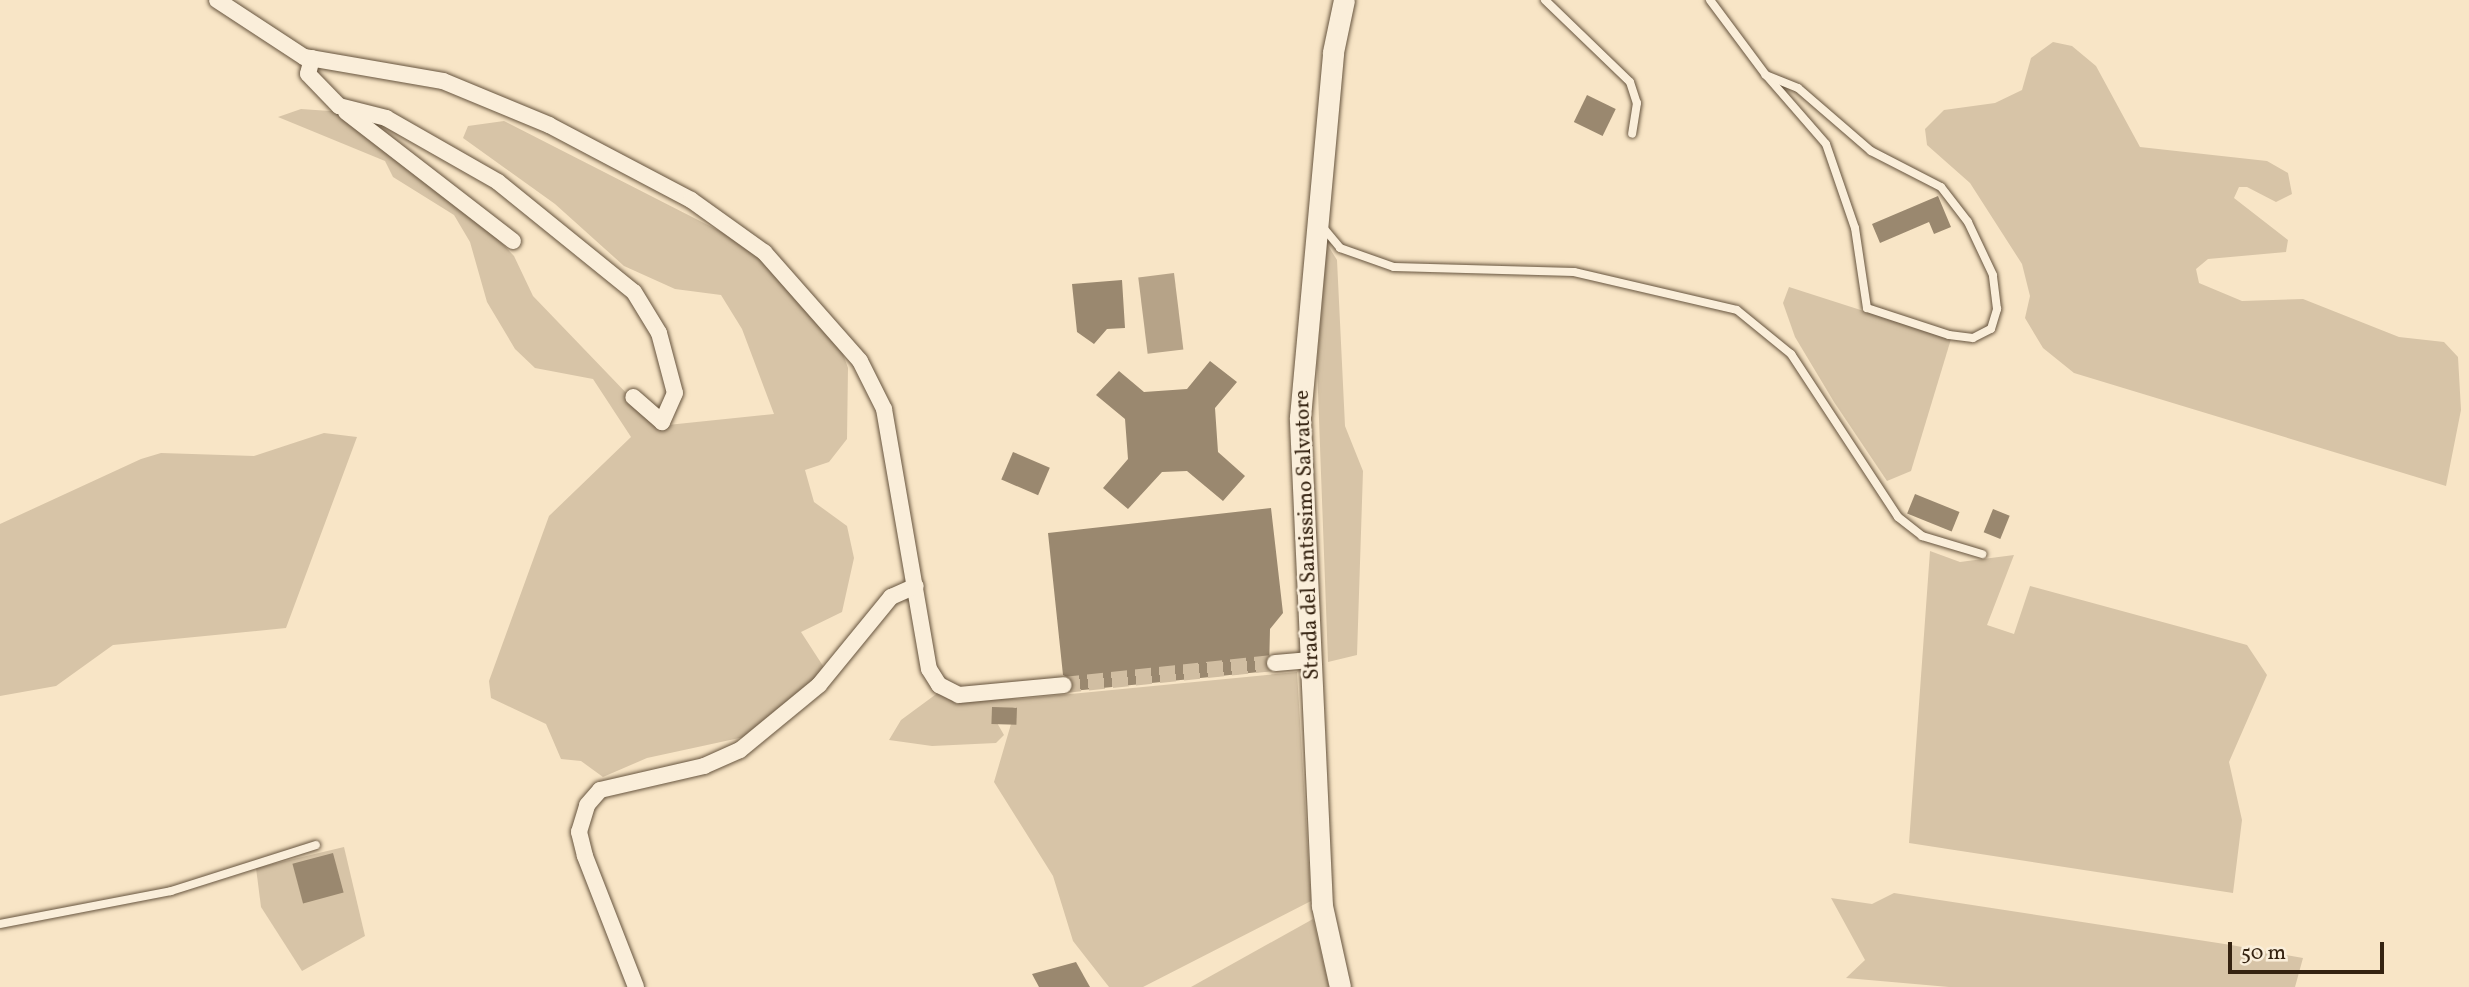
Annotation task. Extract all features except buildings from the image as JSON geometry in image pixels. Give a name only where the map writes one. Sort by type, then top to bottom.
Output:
[{"type":"street","points":[[216,0],[312,58],[443,81],[549,124],[691,200],[764,252],[860,361],[884,409],[929,669],[939,685],[959,695],[1064,685]]},
{"type":"street","name":"Strada del Santissimo Salvatore","points":[[1340,987],[1322,906],[1300,417],[1318,222],[1344,0]]},
{"type":"street","points":[[312,58],[308,74],[339,106],[513,241]]},
{"type":"street","points":[[339,106],[386,118],[498,182],[634,292],[659,333],[675,393],[662,422],[633,397]]},
{"type":"street","points":[[636,987],[585,856],[579,832],[587,806],[600,790],[704,766],[740,750],[819,685],[891,597],[916,586]]},
{"type":"street","points":[[1275,663],[1311,660]]},
{"type":"lane","points":[[1545,0],[1630,82],[1637,103],[1632,134]]},
{"type":"lane","points":[[1710,0],[1766,75],[1826,144],[1855,229],[1867,308],[1949,335],[1973,338],[1991,330],[1997,309],[1993,275],[1968,222],[1941,187],[1871,151],[1798,88],[1766,75]]},
{"type":"lane","points":[[1318,222],[1340,248],[1394,267],[1574,272],[1737,310],[1791,354],[1898,517],[1922,536],[1982,554]]},
{"type":"lane","points":[[0,924],[171,891],[316,845]]},
{"type":"shaded area","points":[[2053,42],[2072,46],[2096,66],[2140,147],[2267,161],[2288,173],[2292,194],[2276,202],[2247,187],[2239,187],[2234,198],[2288,240],[2286,252],[2208,259],[2196,269],[2199,283],[2242,301],[2303,299],[2399,337],[2444,342],[2458,357],[2461,410],[2446,486],[2074,373],[2043,348],[2025,318],[2030,296],[2022,264],[1970,183],[1927,145],[1925,129],[1944,110],[1995,103],[2022,90],[2031,58]]},
{"type":"shaded area","points":[[301,109],[344,112],[492,233],[514,256],[533,296],[658,426],[774,414],[742,329],[721,295],[675,289],[624,266],[555,204],[463,138],[468,126],[504,121],[747,245],[835,332],[848,368],[847,439],[829,462],[805,470],[814,502],[847,526],[854,558],[842,612],[801,632],[825,669],[793,711],[744,737],[647,758],[603,777],[581,761],[561,759],[546,724],[491,698],[489,681],[549,516],[631,437],[593,379],[535,368],[515,349],[487,302],[470,242],[454,215],[393,177],[385,161],[278,117]]},
{"type":"shaded area","points":[[1327,244],[1337,260],[1345,426],[1363,471],[1357,655],[1328,662],[1317,365]]},
{"type":"shaded area","points":[[1174,273],[1183,349],[1148,354],[1138,277]]},
{"type":"shaded area","points":[[1789,287],[1951,339],[1911,471],[1887,481],[1834,402],[1795,337],[1783,303]]},
{"type":"shaded area","points":[[324,433],[357,437],[286,628],[113,645],[56,686],[0,696],[0,524],[141,459],[161,453],[254,456]]},
{"type":"shaded area","points":[[1930,551],[1960,562],[2014,555],[1987,625],[2014,634],[2030,586],[2247,645],[2267,675],[2229,762],[2242,820],[2233,893],[1909,843]]},
{"type":"shaded area","points":[[1297,672],[1311,901],[1143,987],[1109,987],[1073,941],[1053,876],[994,782],[1016,707],[992,714],[1004,735],[996,743],[932,746],[889,740],[901,720],[939,692],[960,699],[1019,699]]},
{"type":"shaded area","points":[[344,847],[365,936],[302,971],[261,907],[256,868]]},
{"type":"shaded area","points":[[1894,893],[2303,958],[2295,987],[1949,987],[1846,978],[1865,960],[1831,898],[1872,904]]},
{"type":"shaded area","points":[[1313,919],[1329,987],[1191,987]]},
{"type":"tunnel","points":[[1064,685],[1275,663]]}]
